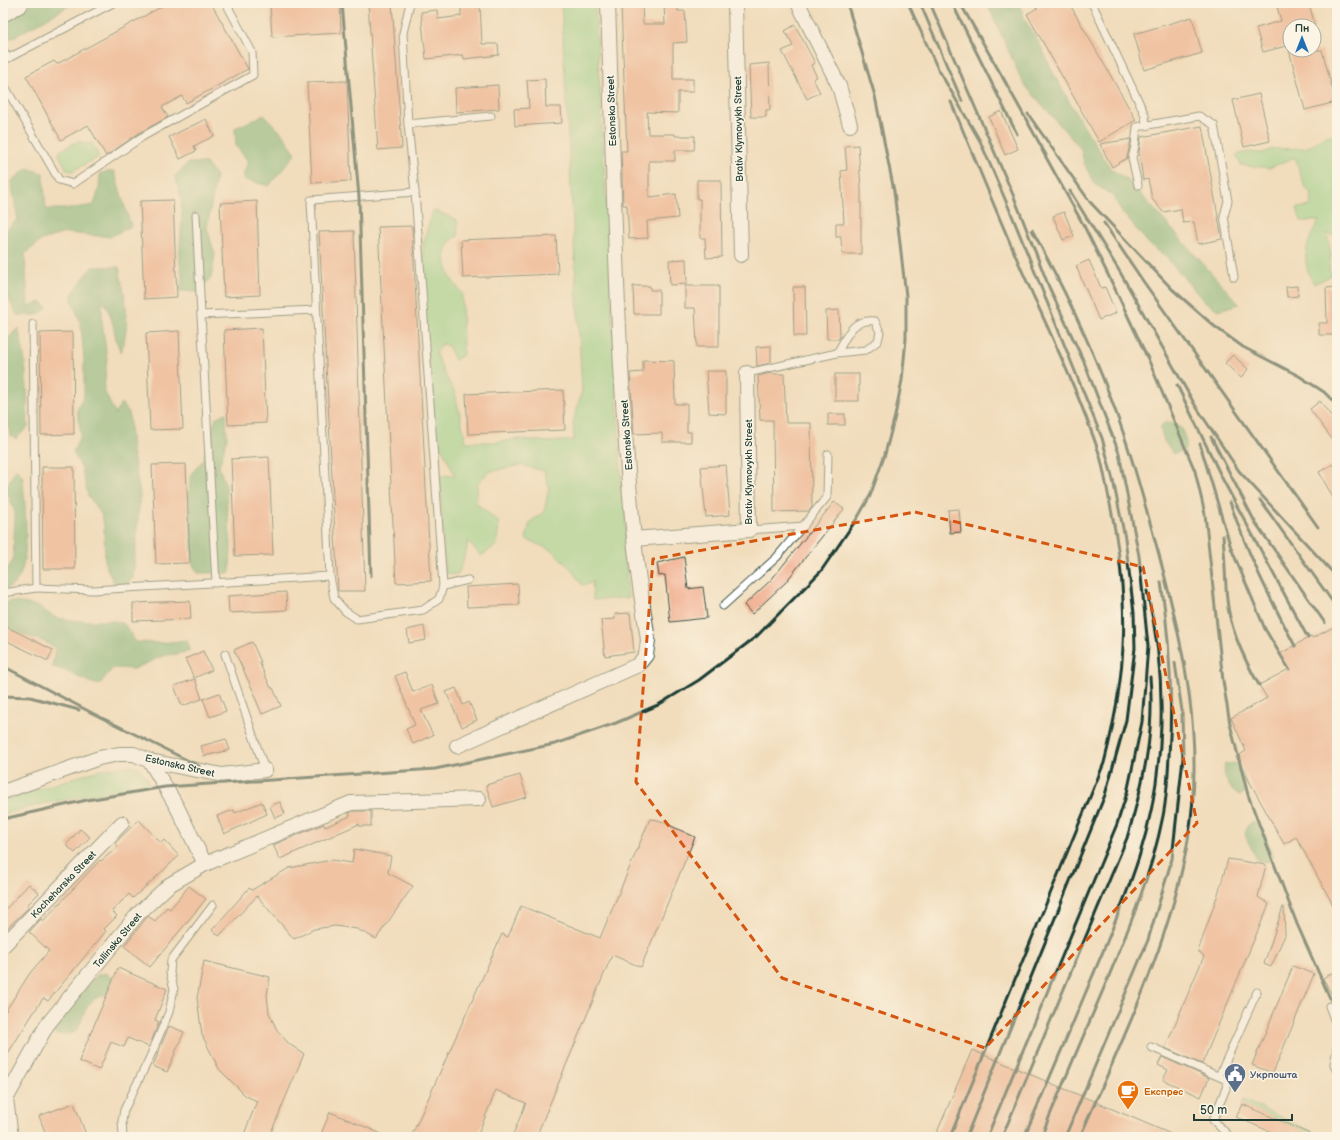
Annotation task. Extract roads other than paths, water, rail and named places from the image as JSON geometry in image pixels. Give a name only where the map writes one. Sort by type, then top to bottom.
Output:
[{"type":"main road","points":[[3,12],[19,3]]},
{"type":"street","name":"Estonska Street","points":[[457,746],[638,665],[646,655],[648,640],[634,539],[617,288],[608,3]]},
{"type":"street","name":"Brativ Klymovykh Street","points":[[735,3],[741,255]]},
{"type":"street","points":[[798,3],[839,86],[850,125]]},
{"type":"street","name":"Brativ Klymovykh Street","points":[[634,539],[749,530],[747,373]]},
{"type":"street","name":"Estonska Street","points":[[3,792],[99,758],[119,754],[134,754],[150,761],[222,775],[265,770]]},
{"type":"street","points":[[150,761],[177,807],[205,864],[352,803],[479,799]]},
{"type":"street","name":"Kocheharska Street","points":[[3,946],[122,823]]},
{"type":"street","name":"Tallinska Street","points":[[11,1137],[4,1097],[47,1025],[138,914],[169,885],[205,864]]},
{"type":"lane","points":[[3,50],[6,59],[113,3]]},
{"type":"lane","points":[[3,83],[59,180],[73,184],[142,137],[253,75],[252,52],[226,3]]},
{"type":"lane","points":[[410,3],[403,33],[408,124],[415,192],[443,586],[439,599],[423,610],[357,619],[345,611],[334,598],[330,576],[311,200],[415,192]]},
{"type":"lane","points":[[1092,3],[1145,115],[1146,126]]},
{"type":"lane","points":[[408,124],[491,116]]},
{"type":"lane","points":[[1138,185],[1132,158],[1135,146],[1136,127],[1199,116],[1214,125],[1228,201],[1224,216],[1234,277]]},
{"type":"lane","points":[[196,215],[216,583]]},
{"type":"lane","points":[[201,315],[316,310]]},
{"type":"lane","points":[[747,373],[837,353],[866,350],[878,341],[880,332],[875,321],[864,320],[856,324],[837,353]]},
{"type":"lane","points":[[33,324],[36,588]]},
{"type":"lane","points":[[723,606],[777,557],[827,497],[828,454]]},
{"type":"lane","points":[[749,530],[804,526]]},
{"type":"lane","points":[[3,593],[36,588],[93,590],[330,576]]},
{"type":"lane","points":[[443,586],[468,580]]},
{"type":"lane","name":"Estonska Street","points":[[225,654],[265,770]]},
{"type":"lane","points":[[122,1137],[124,1110],[150,1057],[169,1012],[174,989],[170,973],[171,960],[213,905]]},
{"type":"lane","points":[[1220,1076],[1256,992]]},
{"type":"lane","points":[[1329,1006],[1337,1028]]},
{"type":"lane","points":[[1151,1047],[1229,1081],[1213,1120],[1230,1137]]},
{"type":"lane","points":[[1337,1048],[1334,1064],[1337,1072]]},
{"type":"railway","points":[[342,3],[359,197],[371,576]]},
{"type":"railway","points":[[3,819],[87,800],[165,787],[435,769],[555,744],[616,723],[658,705],[699,680],[757,636],[821,571],[858,517],[870,496],[885,454],[895,416],[902,380],[906,339],[906,296],[894,191],[875,96],[847,3]]},
{"type":"railway","points":[[908,3],[937,67],[980,141],[1011,213],[1102,438],[1113,480],[1125,538],[1134,613],[1135,648],[1126,720],[1105,795],[966,1137]]},
{"type":"railway","points":[[920,3],[962,101]]},
{"type":"railway","points":[[930,3],[1014,197],[1049,287],[1084,362],[1119,453],[1139,556],[1148,646],[1142,722],[1127,793],[1117,824],[987,1137]]},
{"type":"railway","points":[[952,3],[1017,134]]},
{"type":"railway","points":[[960,3],[1006,83]]},
{"type":"railway","points":[[1003,78],[1046,155]]},
{"type":"railway","points":[[950,1137],[1104,763],[1118,697],[1124,634],[1121,571],[1107,486],[1100,456],[1074,386],[1014,252],[951,102]]},
{"type":"railway","points":[[1028,114],[1090,202],[1172,289],[1214,326],[1243,347],[1299,376],[1324,392],[1337,405]]},
{"type":"railway","points":[[1042,150],[1084,226],[1116,291],[1149,361],[1195,471],[1205,514],[1223,681],[1230,724],[1248,795],[1297,924],[1337,1014]]},
{"type":"railway","points":[[1070,191],[1120,272],[1195,405],[1239,471],[1337,577]]},
{"type":"railway","points":[[1104,223],[1143,281],[1318,527]]},
{"type":"railway","points":[[1032,230],[1068,299],[1100,370],[1124,434],[1158,551],[1176,623],[1189,694],[1193,730],[1193,803],[1188,840],[1180,879],[1157,954],[1143,991],[1080,1137]]},
{"type":"railway","points":[[1177,385],[1223,480],[1308,638]]},
{"type":"railway","points":[[1211,437],[1255,522],[1325,623]]},
{"type":"railway","points":[[1200,444],[1231,548],[1265,629],[1289,669]]},
{"type":"railway","points":[[1260,500],[1337,608]]},
{"type":"railway","points":[[1230,502],[1251,557],[1295,646]]},
{"type":"railway","points":[[1223,536],[1227,600],[1231,622],[1243,655],[1259,685]]},
{"type":"railway","points":[[1041,1137],[1129,926],[1152,861],[1163,816],[1168,771],[1171,690],[1167,625],[1161,582]]},
{"type":"railway","points":[[1024,1137],[1108,939],[1134,873],[1148,825],[1155,792],[1159,758],[1161,691],[1154,624],[1147,591]]},
{"type":"railway","points":[[1065,1137],[1148,940],[1172,859],[1183,758],[1182,711],[1175,663]]},
{"type":"railway","points":[[3,666],[94,714],[199,766]]},
{"type":"railway","points":[[1002,1137],[1127,838],[1143,778],[1149,738],[1151,718],[1150,677]]},
{"type":"railway","points":[[3,696],[30,697],[79,710]]},
{"type":"place","name":"Укрпошта","points":[[1235,1094]]},
{"type":"place","name":"Експрес","points":[[1128,1110]]}]
